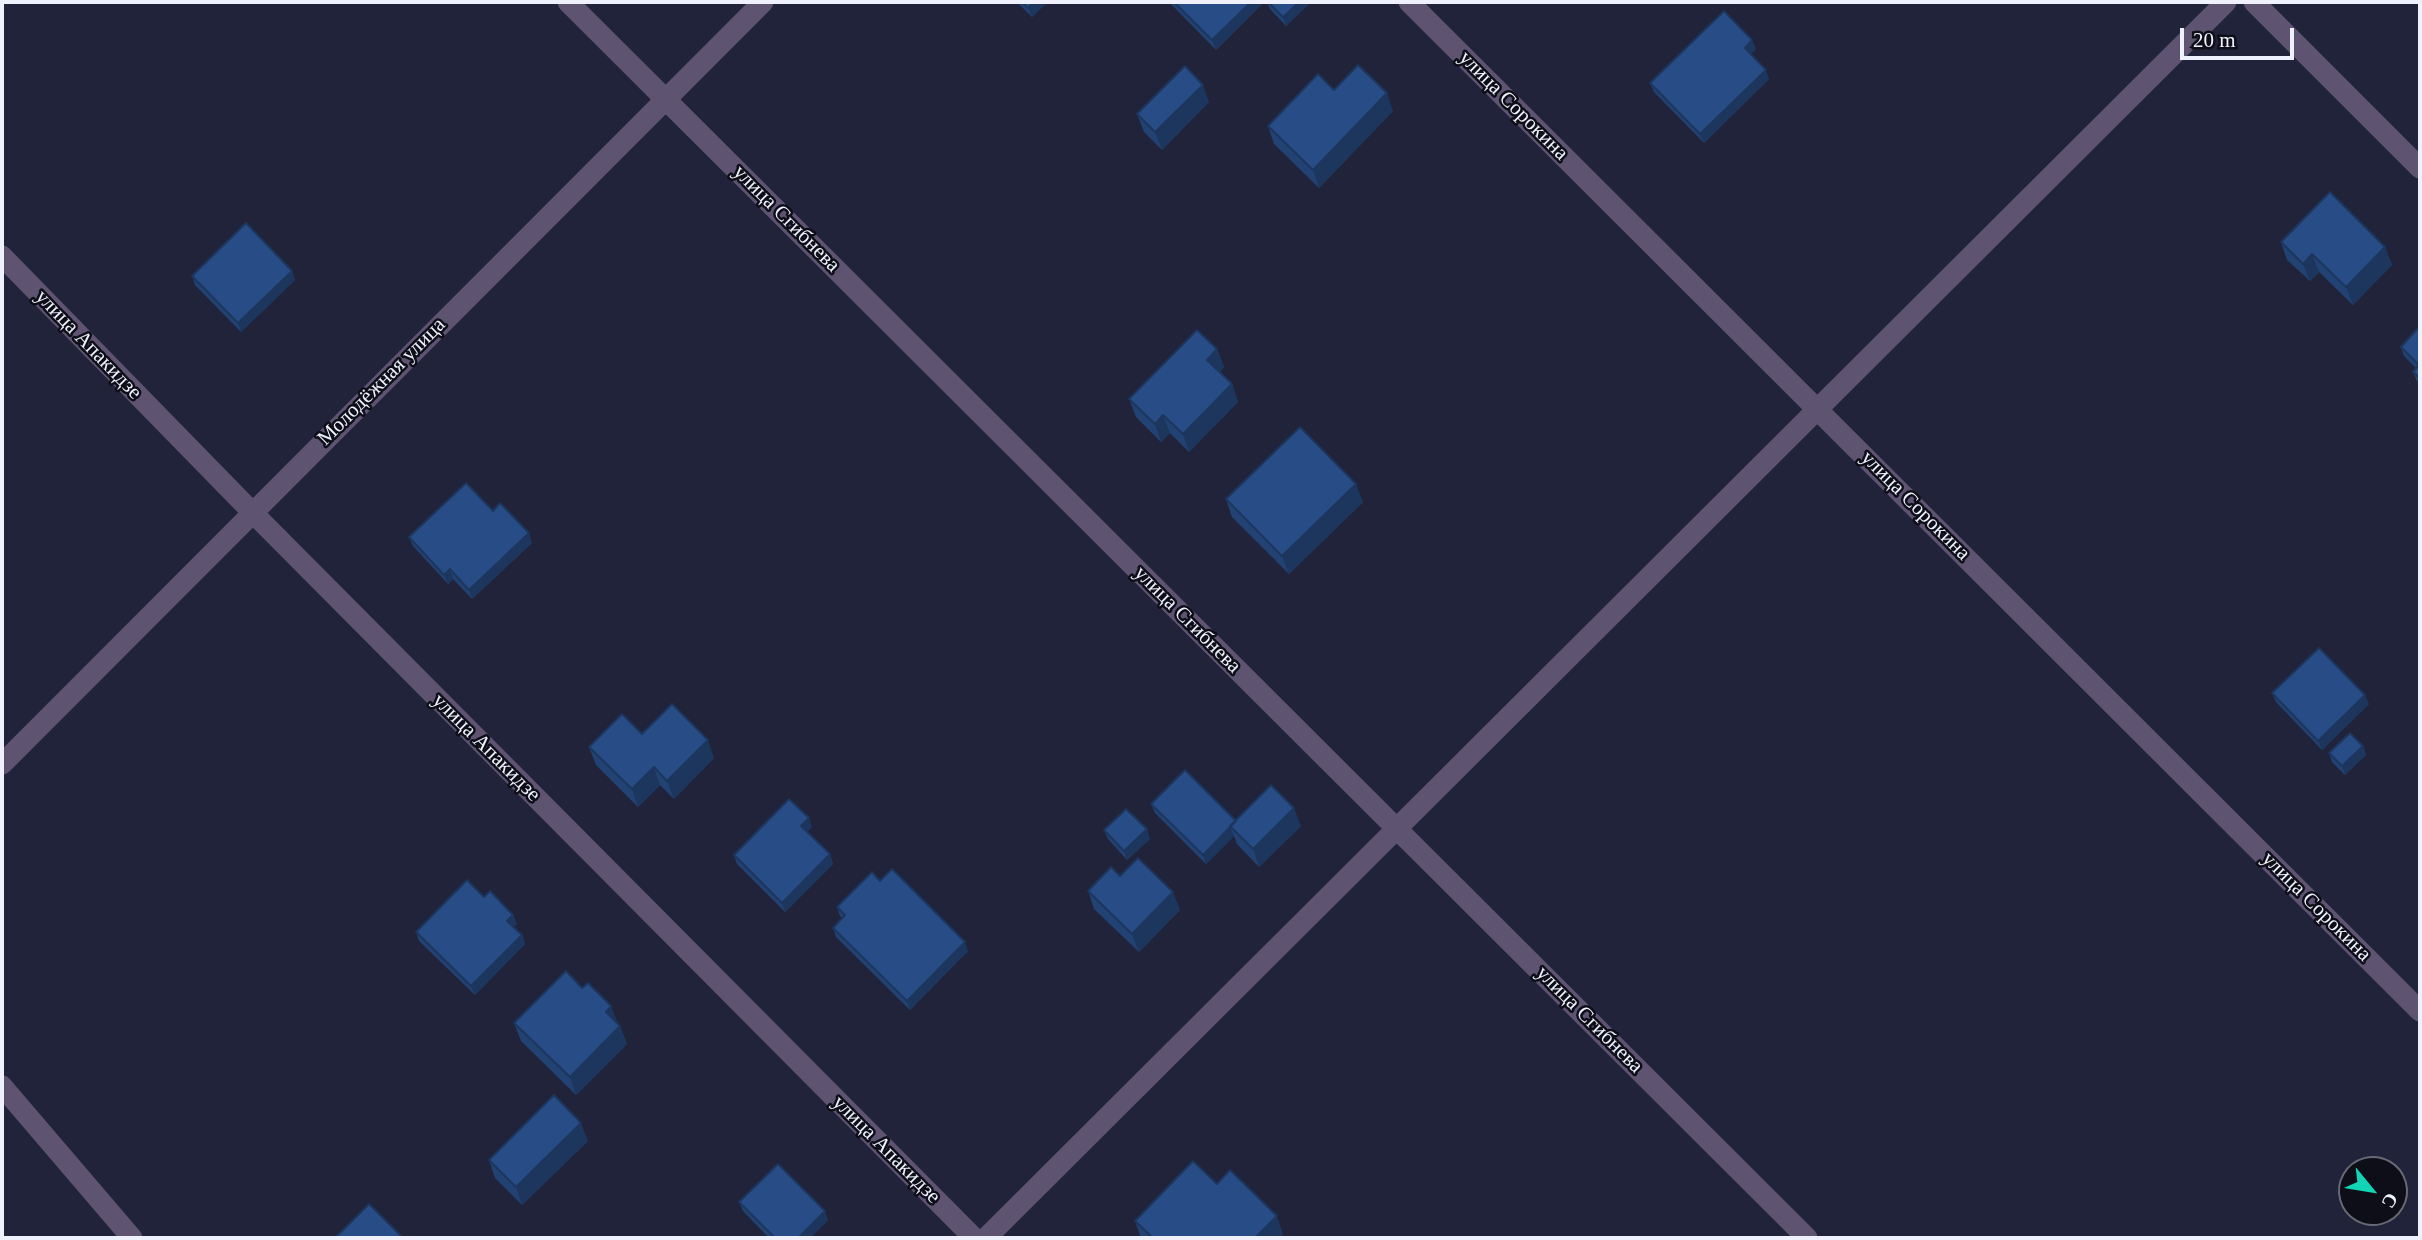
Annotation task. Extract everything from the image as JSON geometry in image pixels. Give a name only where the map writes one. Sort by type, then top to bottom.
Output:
[{"type":"street","name":"улица Сгибнева","points":[[568,2],[1807,1238]]},
{"type":"street","name":"Молодёжная улица","points":[[2,764],[763,2]]},
{"type":"street","name":"улица Сорокина","points":[[1409,2],[2420,1011]]},
{"type":"street","points":[[986,1238],[2226,2]]},
{"type":"street","points":[[2254,2],[2420,168]]},
{"type":"street","name":"улица Апакидзе","points":[[2,256],[252,512],[974,1238]]},
{"type":"street","points":[[2,1086],[132,1238]]},
{"type":"building","points":[[1022,2],[1034,2],[1028,8]]},
{"type":"building","points":[[1174,2],[1251,2],[1212,40]]},
{"type":"building","points":[[1268,2],[1299,2],[1283,17]]},
{"type":"building","points":[[1724,11],[1752,40],[1745,48],[1766,70],[1700,134],[1650,83]]},
{"type":"building","points":[[1358,65],[1387,93],[1313,170],[1268,126],[1318,74],[1334,90]]},
{"type":"building","points":[[1185,66],[1203,85],[1155,132],[1137,114]]},
{"type":"building","points":[[2330,192],[2385,247],[2346,287],[2312,254],[2303,264],[2281,242]]},
{"type":"building","points":[[246,223],[292,271],[238,323],[192,276]]},
{"type":"building","points":[[2420,326],[2420,378],[2413,372],[2419,365],[2401,347]]},
{"type":"building","points":[[1197,330],[1217,349],[1207,360],[1232,384],[1183,434],[1163,415],[1155,424],[1129,399]]},
{"type":"building","points":[[1300,427],[1356,484],[1282,556],[1226,499]]},
{"type":"building","points":[[466,483],[493,511],[500,503],[529,533],[469,590],[450,569],[444,575],[409,537]]},
{"type":"building","points":[[2319,648],[2365,695],[2318,741],[2272,693]]},
{"type":"building","points":[[672,704],[708,740],[667,781],[654,767],[632,789],[589,747],[622,714],[642,734]]},
{"type":"building","points":[[2350,733],[2363,746],[2342,766],[2329,753]]},
{"type":"building","points":[[1185,770],[1236,821],[1203,855],[1151,804]]},
{"type":"building","points":[[1271,785],[1294,808],[1253,849],[1230,826]]},
{"type":"building","points":[[789,799],[809,818],[801,826],[830,854],[782,903],[734,855]]},
{"type":"building","points":[[1126,809],[1147,829],[1124,851],[1104,830]]},
{"type":"building","points":[[1138,858],[1173,892],[1132,934],[1088,891],[1111,867],[1120,876]]},
{"type":"building","points":[[892,869],[965,942],[907,1001],[833,928],[845,915],[837,907],[872,872],[880,881]]},
{"type":"building","points":[[467,880],[484,897],[490,891],[513,915],[507,921],[522,935],[471,986],[416,932]]},
{"type":"building","points":[[566,971],[582,988],[588,983],[611,1006],[606,1012],[620,1026],[570,1077],[514,1023]]},
{"type":"building","points":[[554,1095],[581,1123],[516,1187],[489,1160]]},
{"type":"building","points":[[1193,1161],[1217,1184],[1230,1170],[1277,1216],[1255,1238],[1153,1238],[1135,1221]]},
{"type":"building","points":[[778,1164],[825,1211],[798,1238],[775,1238],[739,1202]]},
{"type":"building","points":[[369,1204],[403,1238],[335,1238]]}]
